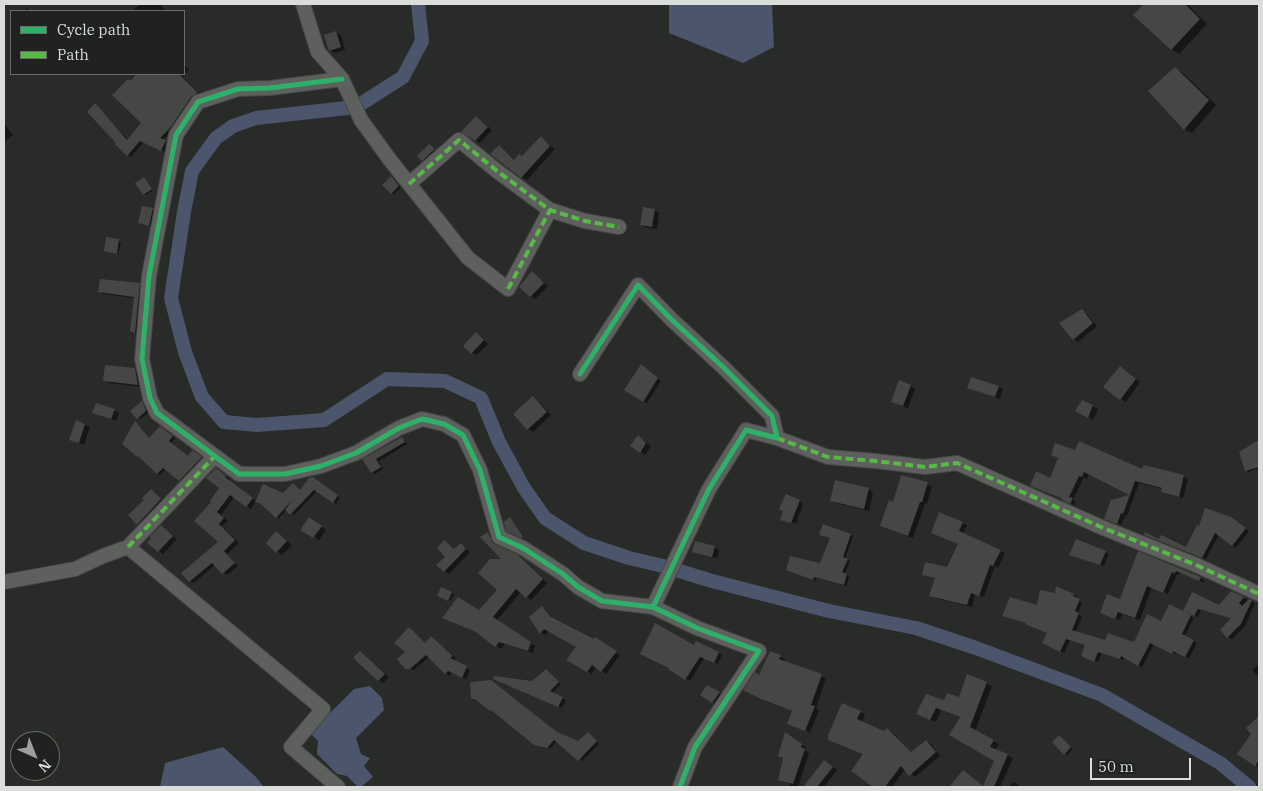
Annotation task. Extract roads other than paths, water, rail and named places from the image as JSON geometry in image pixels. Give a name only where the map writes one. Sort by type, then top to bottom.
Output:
[{"type":"street","points":[[303,4],[318,52],[342,80],[362,120],[409,184],[468,258],[508,289],[550,210]]},
{"type":"street","points":[[342,80],[270,88],[238,89],[198,102],[176,135],[149,276],[142,359],[150,398],[157,413],[239,474],[285,474],[321,466],[356,453],[399,428],[422,419],[444,424],[462,435],[480,470],[499,537],[524,548],[563,574],[578,587],[602,601],[653,607],[697,628],[759,651],[695,747],[680,787]]},
{"type":"street","points":[[409,184],[459,140],[550,210],[585,221],[619,227]]},
{"type":"street","points":[[580,374],[638,285],[772,416],[778,438]]},
{"type":"street","points":[[653,607],[709,489],[746,430],[778,438],[828,457],[876,460],[925,467],[957,463],[1101,527],[1196,565],[1259,594]]},
{"type":"street","points":[[4,582],[75,569],[128,547],[215,456]]},
{"type":"street","points":[[128,547],[323,709],[291,747],[338,787]]},
{"type":"water","points":[[669,4],[772,4],[774,47],[743,63],[669,33]]},
{"type":"water","points":[[370,686],[382,698],[384,710],[356,738],[361,754],[370,758],[364,766],[373,777],[361,787],[358,787],[347,776],[337,774],[317,754],[318,741],[310,733],[354,689]]},
{"type":"water","points":[[223,747],[255,776],[264,787],[160,787],[165,763]]},
{"type":"waterway","points":[[418,4],[422,41],[403,77],[356,107],[256,118],[233,126],[216,138],[192,171],[171,298],[185,352],[202,397],[224,422],[257,425],[324,420],[387,379],[445,381],[481,398],[499,442],[524,488],[545,518],[584,543],[629,558],[829,611],[916,628],[976,648],[1102,695],[1220,763],[1249,787]]}]
